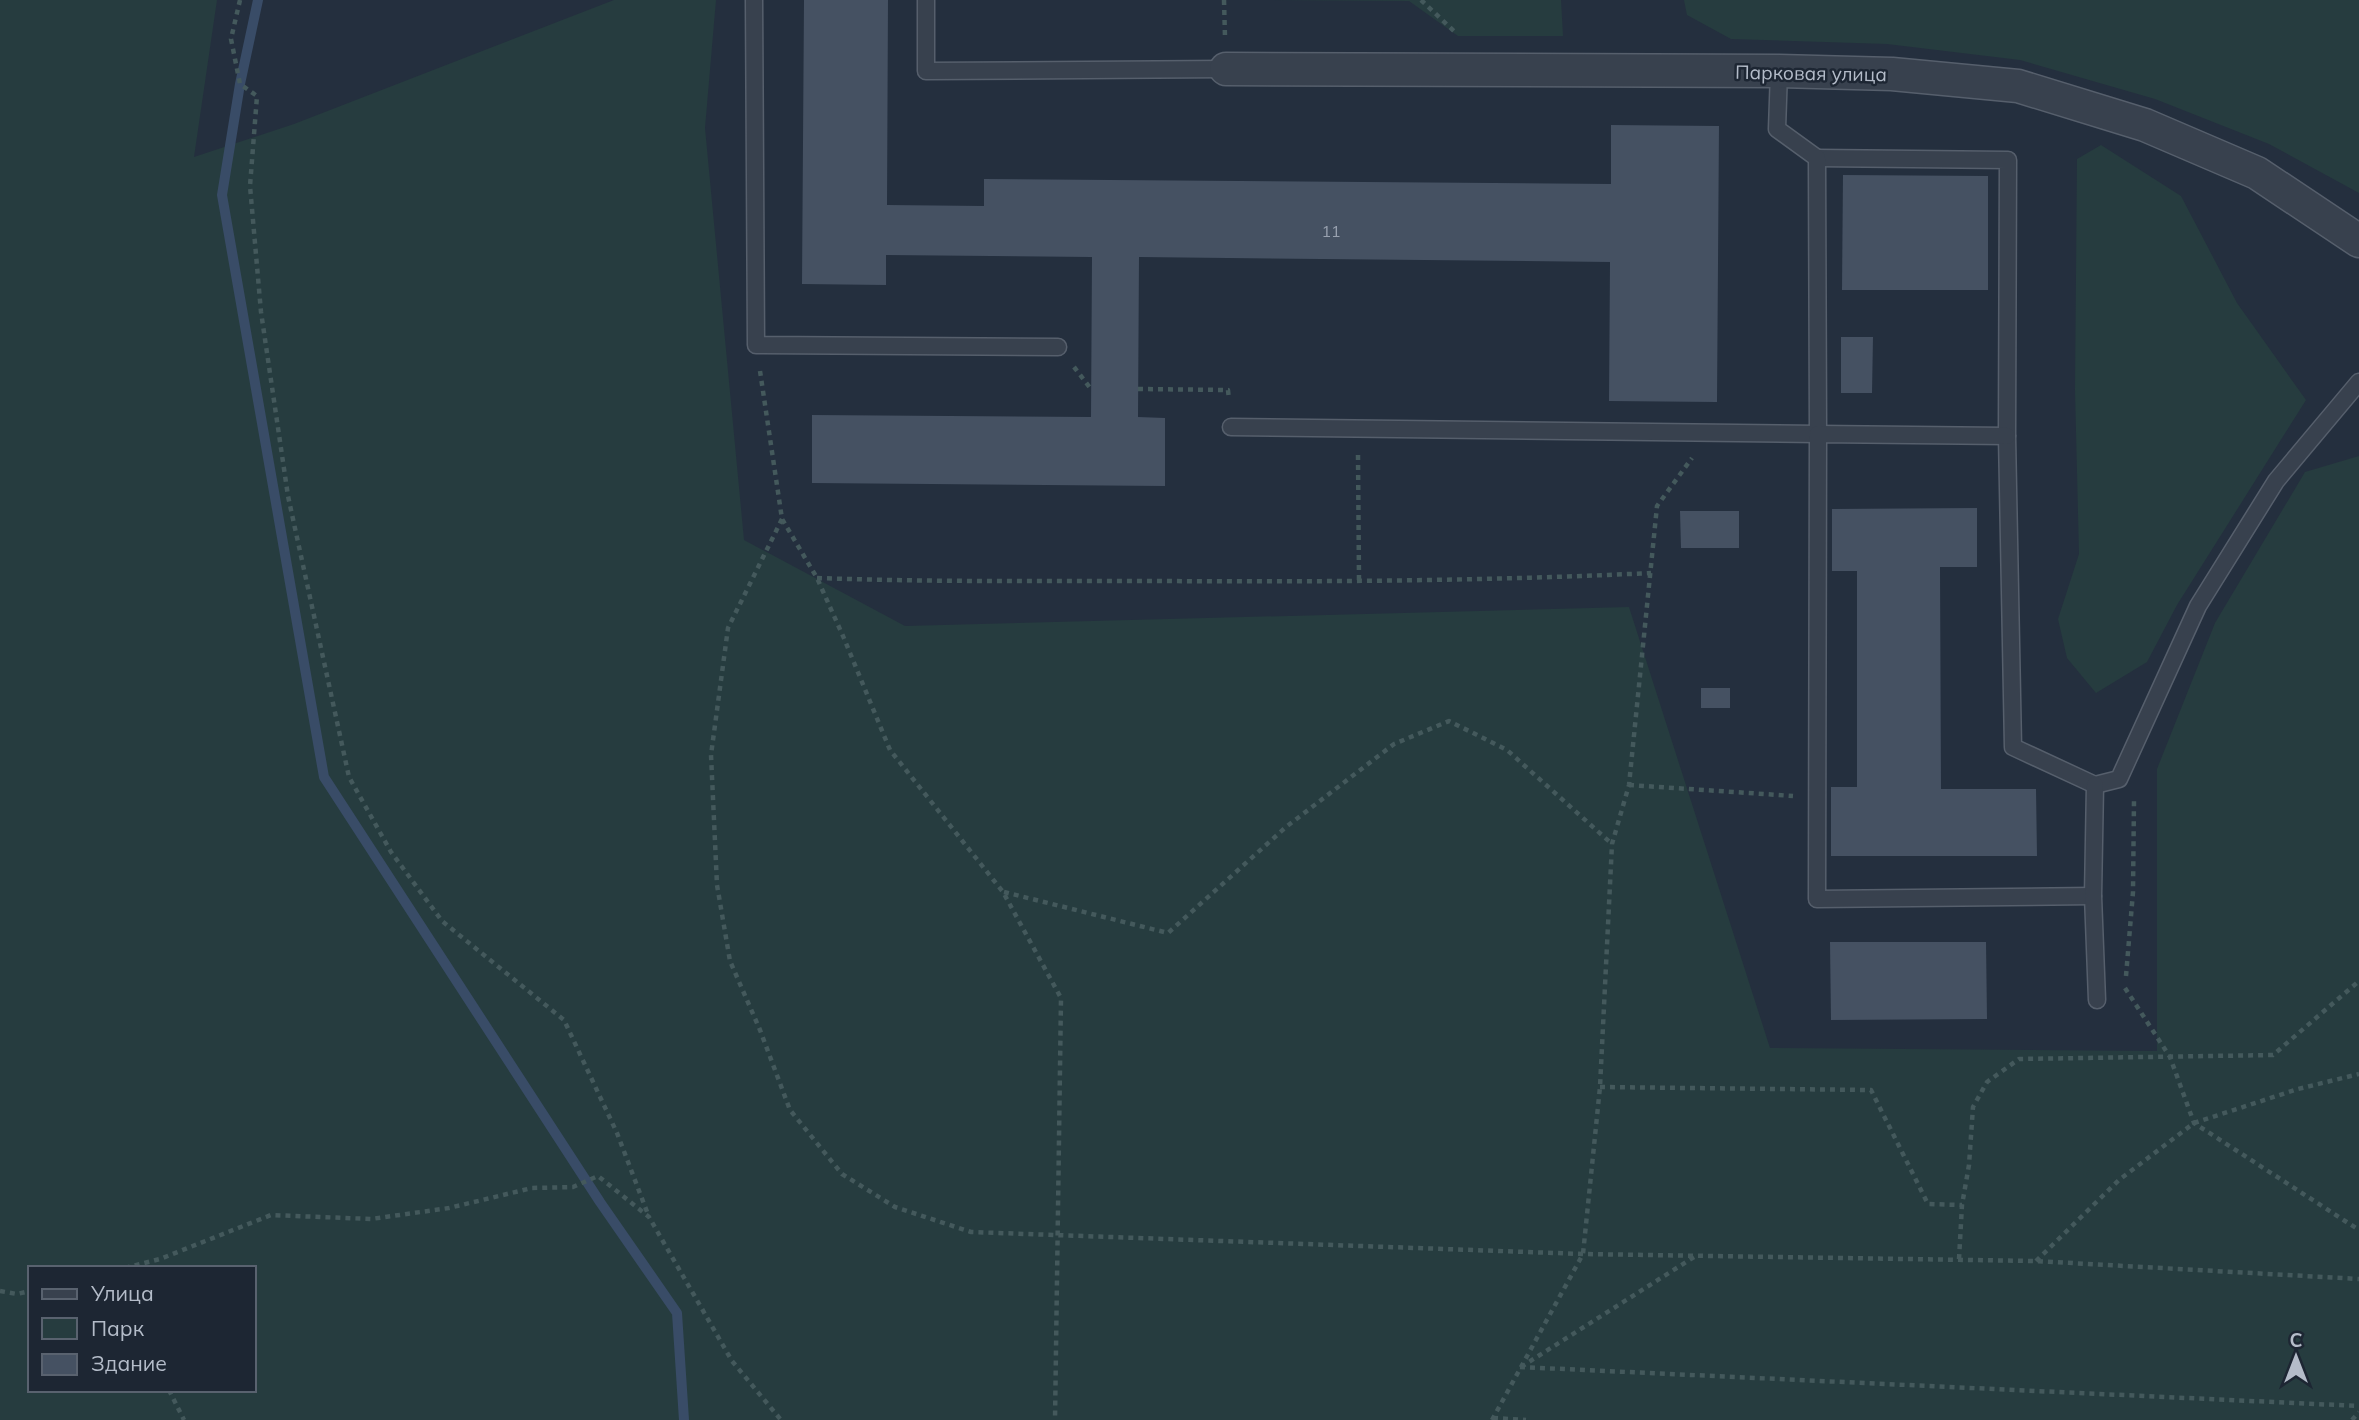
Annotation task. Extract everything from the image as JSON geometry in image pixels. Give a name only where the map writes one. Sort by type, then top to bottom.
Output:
[{"type":"street","name":"Парковая улица","points":[[1226,69],[1779,71],[1892,74],[2018,86],[2146,125],[2257,173],[2359,241]]},
{"type":"lane","points":[[754,0],[756,345],[1058,347]]},
{"type":"lane","points":[[926,0],[926,71],[1226,69]]},
{"type":"lane","points":[[1779,71],[1777,129],[1817,158],[2008,160],[2007,436],[2013,747],[2095,785],[2119,779],[2198,606],[2276,481],[2359,382]]},
{"type":"lane","points":[[1817,158],[1817,899],[2093,896]]},
{"type":"lane","points":[[1231,427],[2007,436]]},
{"type":"lane","points":[[2095,785],[2093,896],[2097,1000]]},
{"type":"path","points":[[240,0],[231,39],[240,84],[257,96],[250,186],[261,312],[288,496],[349,777],[391,852],[442,921],[565,1020],[617,1133],[649,1217],[732,1361],[781,1420]]},
{"type":"path","points":[[1420,0],[1467,43]]},
{"type":"path","points":[[756,345],[782,519],[817,578],[844,636],[890,750],[1003,892],[1061,998],[1055,1420]]},
{"type":"path","points":[[1138,389],[1228,390],[1231,427]]},
{"type":"path","points":[[1357,429],[1359,580]]},
{"type":"path","points":[[1526,1420],[1493,1419],[1583,1254],[1600,1087],[1612,844],[1629,786],[1657,506],[1712,432]]},
{"type":"path","points":[[782,519],[728,628],[711,755],[717,885],[730,961],[790,1110],[842,1174],[895,1207],[971,1232],[1583,1254],[2035,1261],[2359,1279]]},
{"type":"path","points":[[817,578],[890,581],[1359,580],[1545,578],[1651,573]]},
{"type":"path","points":[[1003,892],[1167,933],[1286,827],[1394,744],[1449,721],[1507,750],[1612,844]]},
{"type":"path","points":[[2119,779],[2135,802],[2133,892],[2125,988],[2170,1057],[2194,1123],[2359,1230]]},
{"type":"path","points":[[1629,786],[1817,798]]},
{"type":"path","points":[[1959,1259],[1973,1107],[1987,1082],[2019,1059],[2273,1055],[2359,981]]},
{"type":"path","points":[[2035,1261],[2119,1180],[2194,1123],[2298,1089],[2359,1074]]},
{"type":"path","points":[[1600,1087],[1871,1090],[1928,1204],[1962,1205]]},
{"type":"path","points":[[133,1266],[160,1259],[271,1215],[371,1219],[449,1208],[532,1188],[573,1187],[598,1176],[649,1217]]},
{"type":"path","points":[[1520,1367],[1696,1256]]},
{"type":"path","points":[[0,1291],[17,1294],[28,1291]]},
{"type":"path","points":[[1520,1367],[2359,1406]]},
{"type":"path","points":[[170,1392],[184,1420]]},
{"type":"path","points":[[2352,1420],[2359,1412]]},
{"type":"green space","points":[[0,0],[217,0],[194,157],[294,124],[614,0],[716,0],[705,128],[744,540],[905,626],[1629,607],[1770,1048],[2157,1051],[2157,769],[2215,623],[2305,472],[2359,456],[2359,1420],[0,1420]]},
{"type":"green space","points":[[1268,0],[1561,0],[1563,36],[1458,36],[1409,1]]},
{"type":"green space","points":[[1684,0],[2359,0],[2359,193],[2269,144],[2155,99],[2020,60],[1887,44],[1731,39],[1687,15]]},
{"type":"green space","points":[[2101,145],[2181,196],[2237,303],[2306,400],[2177,605],[2147,662],[2096,693],[2067,658],[2058,619],[2079,554],[2075,390],[2077,159]]},
{"type":"building","points":[[804,0],[888,0],[887,205],[984,206],[984,179],[1611,184],[1611,125],[1719,126],[1717,402],[1609,401],[1610,262],[1139,257],[1138,417],[1165,418],[1165,486],[812,483],[812,415],[1091,417],[1092,257],[886,255],[886,285],[802,284]]},
{"type":"building","points":[[1843,175],[1988,176],[1988,290],[1842,290]]},
{"type":"building","points":[[1841,337],[1873,337],[1872,393],[1841,393]]},
{"type":"building","points":[[1977,508],[1977,567],[1940,567],[1941,789],[2036,789],[2037,856],[1831,856],[1831,787],[1857,787],[1857,571],[1832,571],[1832,509]]},
{"type":"building","points":[[1680,511],[1739,511],[1739,548],[1681,548]]},
{"type":"building","points":[[1701,688],[1730,688],[1730,708],[1701,708]]},
{"type":"building","points":[[1830,942],[1986,942],[1987,1019],[1831,1020]]},
{"type":"waterway","points":[[258,0],[240,84],[222,195],[324,777],[600,1202],[677,1313],[684,1420]]}]
